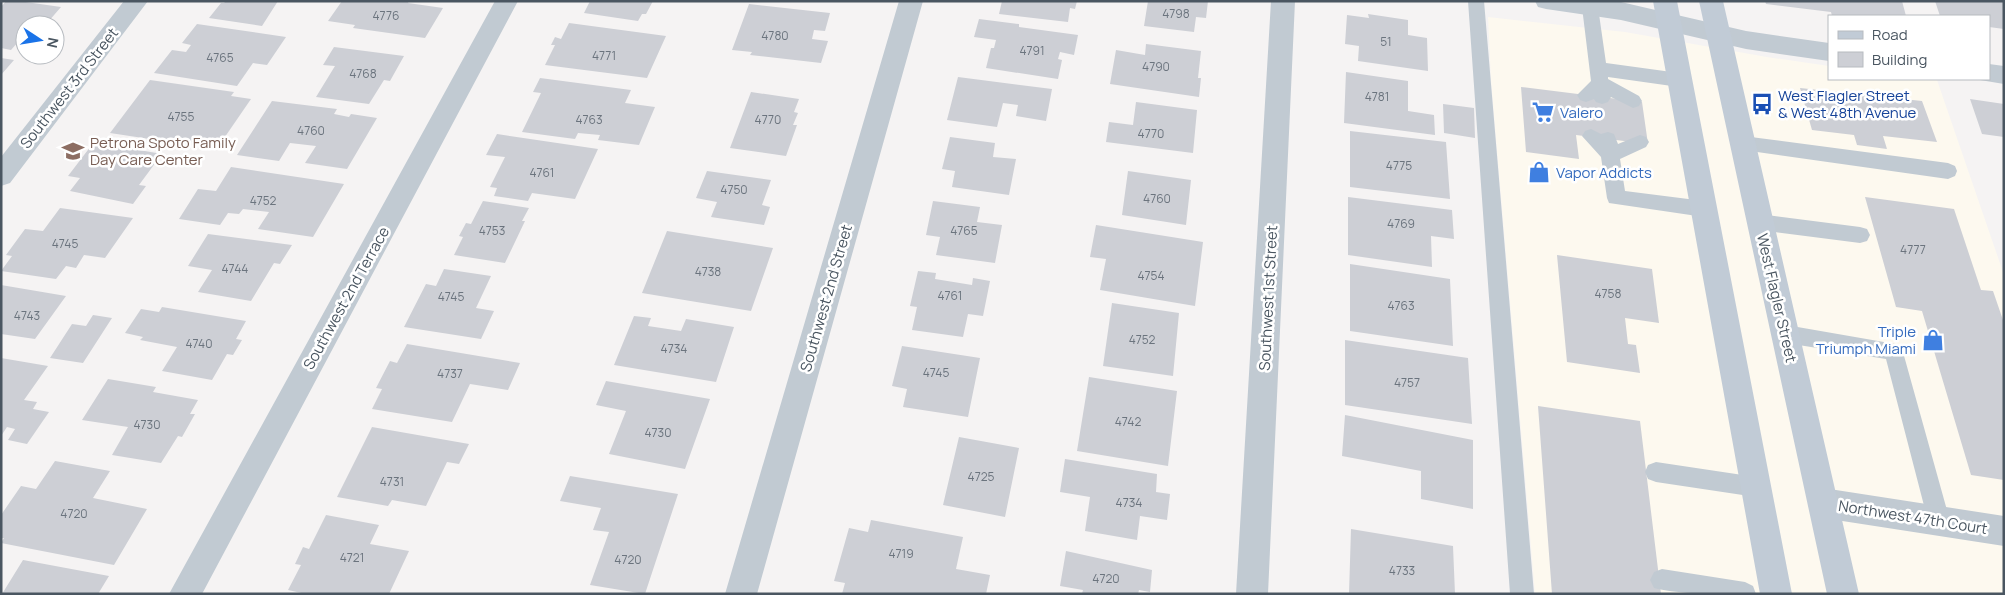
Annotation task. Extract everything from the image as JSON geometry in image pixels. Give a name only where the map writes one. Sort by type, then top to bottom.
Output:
[{"type":"main road","name":"West Flagler Street","points":[[1711,1],[1843,594]]},
{"type":"main road","points":[[1667,12],[1776,594]]},
{"type":"street","name":"Southwest 3rd Street","points":[[1,176],[137,1]]},
{"type":"street","name":"Southwest 2nd Terrace","points":[[185,594],[507,1]]},
{"type":"street","name":"Southwest 2nd Street","points":[[741,594],[912,1]]},
{"type":"street","name":"Southwest 1st Street","points":[[1252,594],[1283,1]]},
{"type":"street","points":[[1546,1],[1621,11],[1667,12],[1718,35],[1828,52]]},
{"type":"street","points":[[1990,73],[2004,75]]},
{"type":"street","name":"Northwest 47th Court","points":[[1823,503],[2004,531]]},
{"type":"lane","points":[[1476,1],[1522,594]]},
{"type":"lane","points":[[1590,8],[1597,86]]},
{"type":"lane","points":[[1597,86],[1679,80]]},
{"type":"lane","points":[[1597,86],[1633,101]]},
{"type":"lane","points":[[1640,142],[1603,143],[1616,198],[1704,209]]},
{"type":"lane","points":[[1743,143],[1948,171]]},
{"type":"lane","points":[[1759,222],[1860,235]]},
{"type":"lane","points":[[1786,334],[1894,351],[1939,521]]},
{"type":"lane","points":[[1656,472],[1756,487]]},
{"type":"lane","points":[[1662,580],[1745,594]]},
{"type":"shaded area","points":[[1488,17],[1625,32],[1828,66],[1828,80],[1937,80],[2004,275],[2004,594],[1535,594],[1491,80]]},
{"type":"building","points":[[6,1],[19,1],[61,7],[54,15],[15,15],[15,45],[11,50],[1,48],[1,7]]},
{"type":"building","points":[[226,1],[278,1],[262,26],[209,18],[221,3]]},
{"type":"building","points":[[342,1],[409,1],[408,3],[443,8],[425,38],[353,28],[355,25],[328,21]]},
{"type":"building","points":[[590,1],[653,1],[646,14],[642,14],[638,21],[584,13]]},
{"type":"building","points":[[1002,1],[1077,1],[1075,9],[1070,8],[1068,22],[999,14]]},
{"type":"building","points":[[1148,1],[1208,1],[1206,18],[1196,17],[1194,32],[1144,26]]},
{"type":"building","points":[[1765,1],[1902,1],[1906,15],[1832,15],[1831,12],[1766,4]]},
{"type":"building","points":[[1935,1],[2004,1],[2004,29],[1990,27],[1990,15],[1940,15]]},
{"type":"building","points":[[749,4],[830,13],[825,31],[814,30],[812,39],[828,41],[821,63],[750,55],[752,52],[732,50]]},
{"type":"building","points":[[1368,14],[1408,20],[1408,35],[1427,38],[1428,71],[1358,61],[1359,46],[1345,44],[1347,15],[1369,18]]},
{"type":"building","points":[[979,19],[1019,24],[1019,27],[1078,35],[1074,55],[1060,52],[1058,59],[1062,60],[1058,79],[986,68],[991,48],[994,48],[996,40],[974,37]]},
{"type":"building","points":[[569,23],[666,36],[647,78],[545,65],[555,45],[551,45],[555,37],[561,39]]},
{"type":"building","points":[[197,24],[286,37],[267,65],[253,63],[237,86],[154,73],[172,50],[186,52],[191,45],[182,43]]},
{"type":"building","points":[[1146,44],[1201,51],[1198,78],[1201,78],[1199,97],[1110,84],[1116,50],[1145,55]]},
{"type":"building","points":[[334,47],[404,56],[390,81],[384,80],[369,104],[316,97],[335,66],[323,65]]},
{"type":"building","points":[[1,58],[14,60],[1,75]]},
{"type":"building","points":[[1346,72],[1408,81],[1408,111],[1434,115],[1435,135],[1344,123]]},
{"type":"building","points":[[958,77],[1052,89],[1046,121],[1016,116],[1018,105],[1003,103],[997,127],[947,120]]},
{"type":"building","points":[[540,78],[631,90],[625,103],[655,107],[639,145],[598,140],[600,135],[578,133],[575,139],[522,132],[541,93],[533,92]]},
{"type":"building","points":[[150,80],[234,92],[231,96],[251,99],[218,147],[198,144],[196,146],[110,133]]},
{"type":"building","points":[[1521,87],[1642,102],[1648,144],[1576,135],[1579,159],[1526,152]]},
{"type":"building","points":[[1800,88],[1922,101],[1937,142],[1883,136],[1887,149],[1857,145],[1854,135],[1812,130]]},
{"type":"building","points":[[751,92],[799,99],[794,112],[798,113],[793,125],[797,125],[786,156],[730,148]]},
{"type":"building","points":[[1970,99],[2004,104],[2004,137],[1982,134]]},
{"type":"building","points":[[272,101],[337,109],[334,114],[349,117],[351,114],[377,118],[347,169],[305,163],[316,146],[290,143],[279,161],[237,155]]},
{"type":"building","points":[[1136,102],[1197,110],[1193,153],[1106,142],[1109,122],[1133,125]]},
{"type":"building","points":[[1443,104],[1474,108],[1475,138],[1444,133]]},
{"type":"building","points":[[1350,131],[1446,142],[1450,199],[1350,187]]},
{"type":"building","points":[[497,134],[598,149],[575,199],[532,193],[528,201],[494,196],[497,188],[490,187],[505,157],[486,155]]},
{"type":"building","points":[[950,137],[995,143],[993,157],[1016,159],[1009,195],[952,187],[955,171],[942,169]]},
{"type":"building","points":[[94,142],[162,154],[139,185],[146,186],[133,204],[70,191],[80,178],[68,176]]},
{"type":"building","points":[[231,167],[344,184],[313,237],[258,229],[269,212],[243,209],[239,214],[228,213],[220,225],[179,219],[198,189],[216,191]]},
{"type":"building","points":[[707,171],[771,180],[762,205],[770,207],[764,225],[711,217],[717,202],[696,198]]},
{"type":"building","points":[[1128,171],[1191,180],[1186,225],[1122,215]]},
{"type":"building","points":[[1348,197],[1452,210],[1454,239],[1431,236],[1432,267],[1348,255]]},
{"type":"building","points":[[1865,197],[1954,209],[1981,290],[1993,291],[2004,323],[2004,480],[1971,475],[1922,311],[1896,307]]},
{"type":"building","points":[[483,201],[529,208],[522,221],[525,221],[505,263],[454,255],[463,237],[459,236],[466,223],[471,224]]},
{"type":"building","points":[[933,201],[980,207],[977,222],[1002,225],[995,263],[936,255],[940,237],[926,235]]},
{"type":"building","points":[[60,208],[133,218],[105,258],[84,255],[76,268],[66,266],[56,279],[1,271],[12,256],[6,255],[25,229],[43,231]]},
{"type":"building","points":[[1096,225],[1203,242],[1195,306],[1100,290],[1106,259],[1090,257]]},
{"type":"building","points":[[667,231],[773,248],[751,311],[642,293]]},
{"type":"building","points":[[208,234],[292,245],[280,264],[274,263],[251,301],[198,292],[212,270],[188,266]]},
{"type":"building","points":[[1557,255],[1652,269],[1659,323],[1625,318],[1628,344],[1636,345],[1640,373],[1567,362]]},
{"type":"building","points":[[1350,264],[1450,279],[1453,346],[1350,331]]},
{"type":"building","points":[[444,269],[491,276],[476,308],[494,311],[481,339],[404,327],[426,284],[436,286]]},
{"type":"building","points":[[918,271],[936,273],[935,279],[972,285],[973,278],[990,281],[983,316],[968,314],[963,337],[912,330],[917,307],[910,306]]},
{"type":"building","points":[[1,285],[66,296],[35,339],[1,334]]},
{"type":"building","points":[[1112,303],[1179,313],[1173,376],[1103,366]]},
{"type":"building","points":[[162,307],[246,321],[236,339],[242,340],[233,355],[227,354],[212,380],[162,371],[177,347],[140,340],[143,337],[125,333],[141,309],[159,312]]},
{"type":"building","points":[[93,315],[112,318],[83,363],[50,358],[72,324],[86,326]]},
{"type":"building","points":[[634,316],[651,318],[648,326],[681,331],[686,319],[734,327],[716,382],[614,365]]},
{"type":"building","points":[[1345,340],[1468,358],[1472,424],[1345,405]]},
{"type":"building","points":[[407,344],[520,363],[508,390],[470,384],[452,422],[372,409],[382,389],[376,388],[390,361],[397,363]]},
{"type":"building","points":[[902,346],[980,358],[968,417],[903,407],[907,389],[892,386]]},
{"type":"building","points":[[1,358],[48,366],[24,400],[37,402],[33,409],[49,412],[27,444],[8,440],[15,429],[7,427],[1,436]]},
{"type":"building","points":[[1089,377],[1177,391],[1168,466],[1077,451]]},
{"type":"building","points":[[108,379],[156,387],[153,392],[198,400],[190,414],[195,414],[182,437],[178,436],[161,463],[112,455],[128,427],[82,420]]},
{"type":"building","points":[[606,381],[710,399],[685,469],[609,454],[626,411],[596,405]]},
{"type":"building","points":[[1538,406],[1640,421],[1661,594],[1552,594]]},
{"type":"building","points":[[1345,415],[1473,440],[1473,509],[1421,499],[1421,471],[1342,456]]},
{"type":"building","points":[[372,427],[469,444],[459,464],[447,462],[426,506],[392,500],[388,506],[337,497]]},
{"type":"building","points":[[959,437],[1019,448],[1005,517],[943,505]]},
{"type":"building","points":[[1065,459],[1157,474],[1156,492],[1170,494],[1167,520],[1140,516],[1137,540],[1085,531],[1090,497],[1060,492]]},
{"type":"building","points":[[55,461],[110,471],[93,498],[147,509],[114,565],[1,543],[4,538],[1,538],[1,515],[21,486],[36,489]]},
{"type":"building","points":[[570,476],[678,494],[645,594],[590,585],[609,532],[593,530],[601,508],[560,501]]},
{"type":"building","points":[[326,515],[379,525],[370,544],[409,551],[389,594],[306,594],[288,590],[301,565],[295,564],[303,547],[309,549]]},
{"type":"building","points":[[871,520],[963,537],[956,569],[990,575],[986,594],[842,594],[845,583],[834,581],[849,528],[868,532]]},
{"type":"building","points":[[1351,529],[1453,546],[1455,594],[1349,594]]},
{"type":"building","points":[[1066,551],[1152,570],[1150,592],[1139,590],[1138,594],[1082,594],[1083,590],[1060,586]]},
{"type":"building","points":[[23,560],[109,576],[98,594],[2,594]]},
{"type":"place","name":"West Flagler Street & West 48th Avenue","points":[[1762,104]]},
{"type":"place","name":"Valero","points":[[1543,112]]},
{"type":"place","name":"Petrona Spoto Family Day Care Center","points":[[73,151]]},
{"type":"place","name":"Vapor Addicts","points":[[1539,172]]},
{"type":"place","name":"Triple Triumph Miami","points":[[1933,340]]}]
